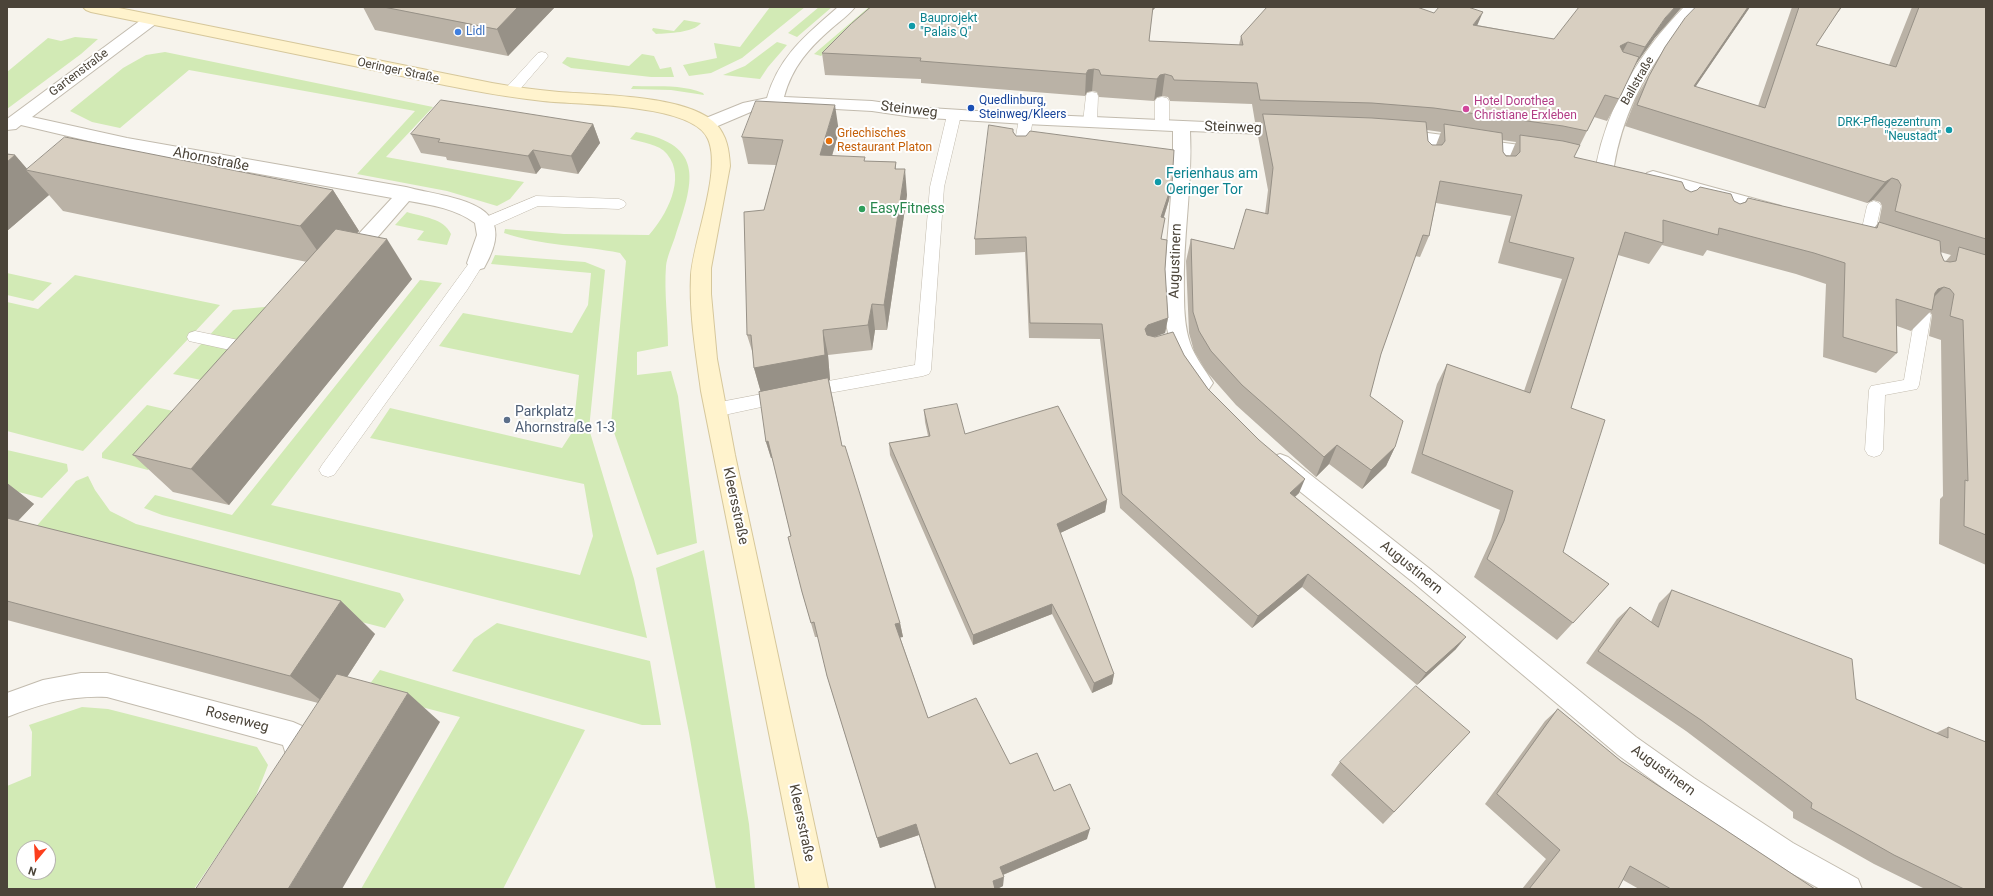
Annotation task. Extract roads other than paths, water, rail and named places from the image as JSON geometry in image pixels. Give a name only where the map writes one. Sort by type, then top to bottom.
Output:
[{"type":"main road","name":"Oeringer Straße","points":[[91,7],[454,82],[510,92],[657,107],[684,114],[706,124]]},
{"type":"main road","name":"Kleersstraße","points":[[706,124],[718,140],[721,160],[705,243],[700,286],[702,327],[714,410],[814,889]]},
{"type":"street","points":[[774,102],[778,82],[794,55],[847,7]]},
{"type":"street","name":"Ballstraße","points":[[1605,166],[1612,134],[1624,104],[1631,73],[1693,7]]},
{"type":"street","name":"Gartenstraße","points":[[13,123],[151,20]]},
{"type":"street","name":"Steinweg","points":[[706,124],[749,107],[774,102],[872,106],[913,112],[1026,119],[1172,126],[1306,130]]},
{"type":"street","name":"Ahornstraße","points":[[13,123],[281,173],[406,193],[439,200],[478,213],[486,223]]},
{"type":"street","name":"Augustinern","points":[[1172,126],[1184,153],[1173,278],[1171,339],[1213,398]]},
{"type":"street","points":[[1380,134],[1427,144],[1501,154],[1560,157]]},
{"type":"street","points":[[1640,174],[1676,189],[1724,204],[1789,214]]},
{"type":"street","points":[[336,272],[406,193]]},
{"type":"street","points":[[477,263],[484,248],[488,233],[486,223]]},
{"type":"street","points":[[252,370],[270,349]]},
{"type":"street","name":"Augustinern","points":[[1263,447],[1274,458],[1422,576],[1627,746],[1684,787],[1783,853],[1848,889]]},
{"type":"street","name":"Rosenweg","points":[[7,705],[66,687],[88,683],[107,684],[263,726],[293,735],[303,766],[291,786]]},
{"type":"lane","points":[[510,92],[542,56]]},
{"type":"lane","points":[[1090,122],[1092,96]]},
{"type":"lane","points":[[1162,101],[1172,126]]},
{"type":"lane","points":[[714,410],[923,370],[937,187],[954,115]]},
{"type":"lane","points":[[1021,147],[1026,119]]},
{"type":"lane","points":[[486,223],[536,201],[619,204]]},
{"type":"lane","points":[[1867,237],[1874,206]]},
{"type":"lane","points":[[328,470],[462,286],[477,263]]},
{"type":"lane","points":[[1874,450],[1877,390],[1911,385],[1922,315]]},
{"type":"lane","points":[[196,337],[270,349]]},
{"type":"place","name":"Bauprojekt \"Palais Q\"","points":[[912,26]]},
{"type":"place","name":"Lidl","points":[[458,32]]},
{"type":"place","name":"Quedlinburg, Steinweg/Kleers","points":[[971,108]]},
{"type":"place","name":"Hotel Dorothea Christiane Erxleben","points":[[1466,109]]},
{"type":"place","name":"DRK-Pflegezentrum \"Neustadt\"","points":[[1949,130]]},
{"type":"place","name":"Griechisches Restaurant Platon","points":[[829,141]]},
{"type":"place","name":"Ferienhaus am Oeringer Tor","points":[[1158,182]]},
{"type":"place","name":"EasyFitness","points":[[862,209]]},
{"type":"place","name":"Parkplatz Ahornstraße 1-3","points":[[507,420]]}]
